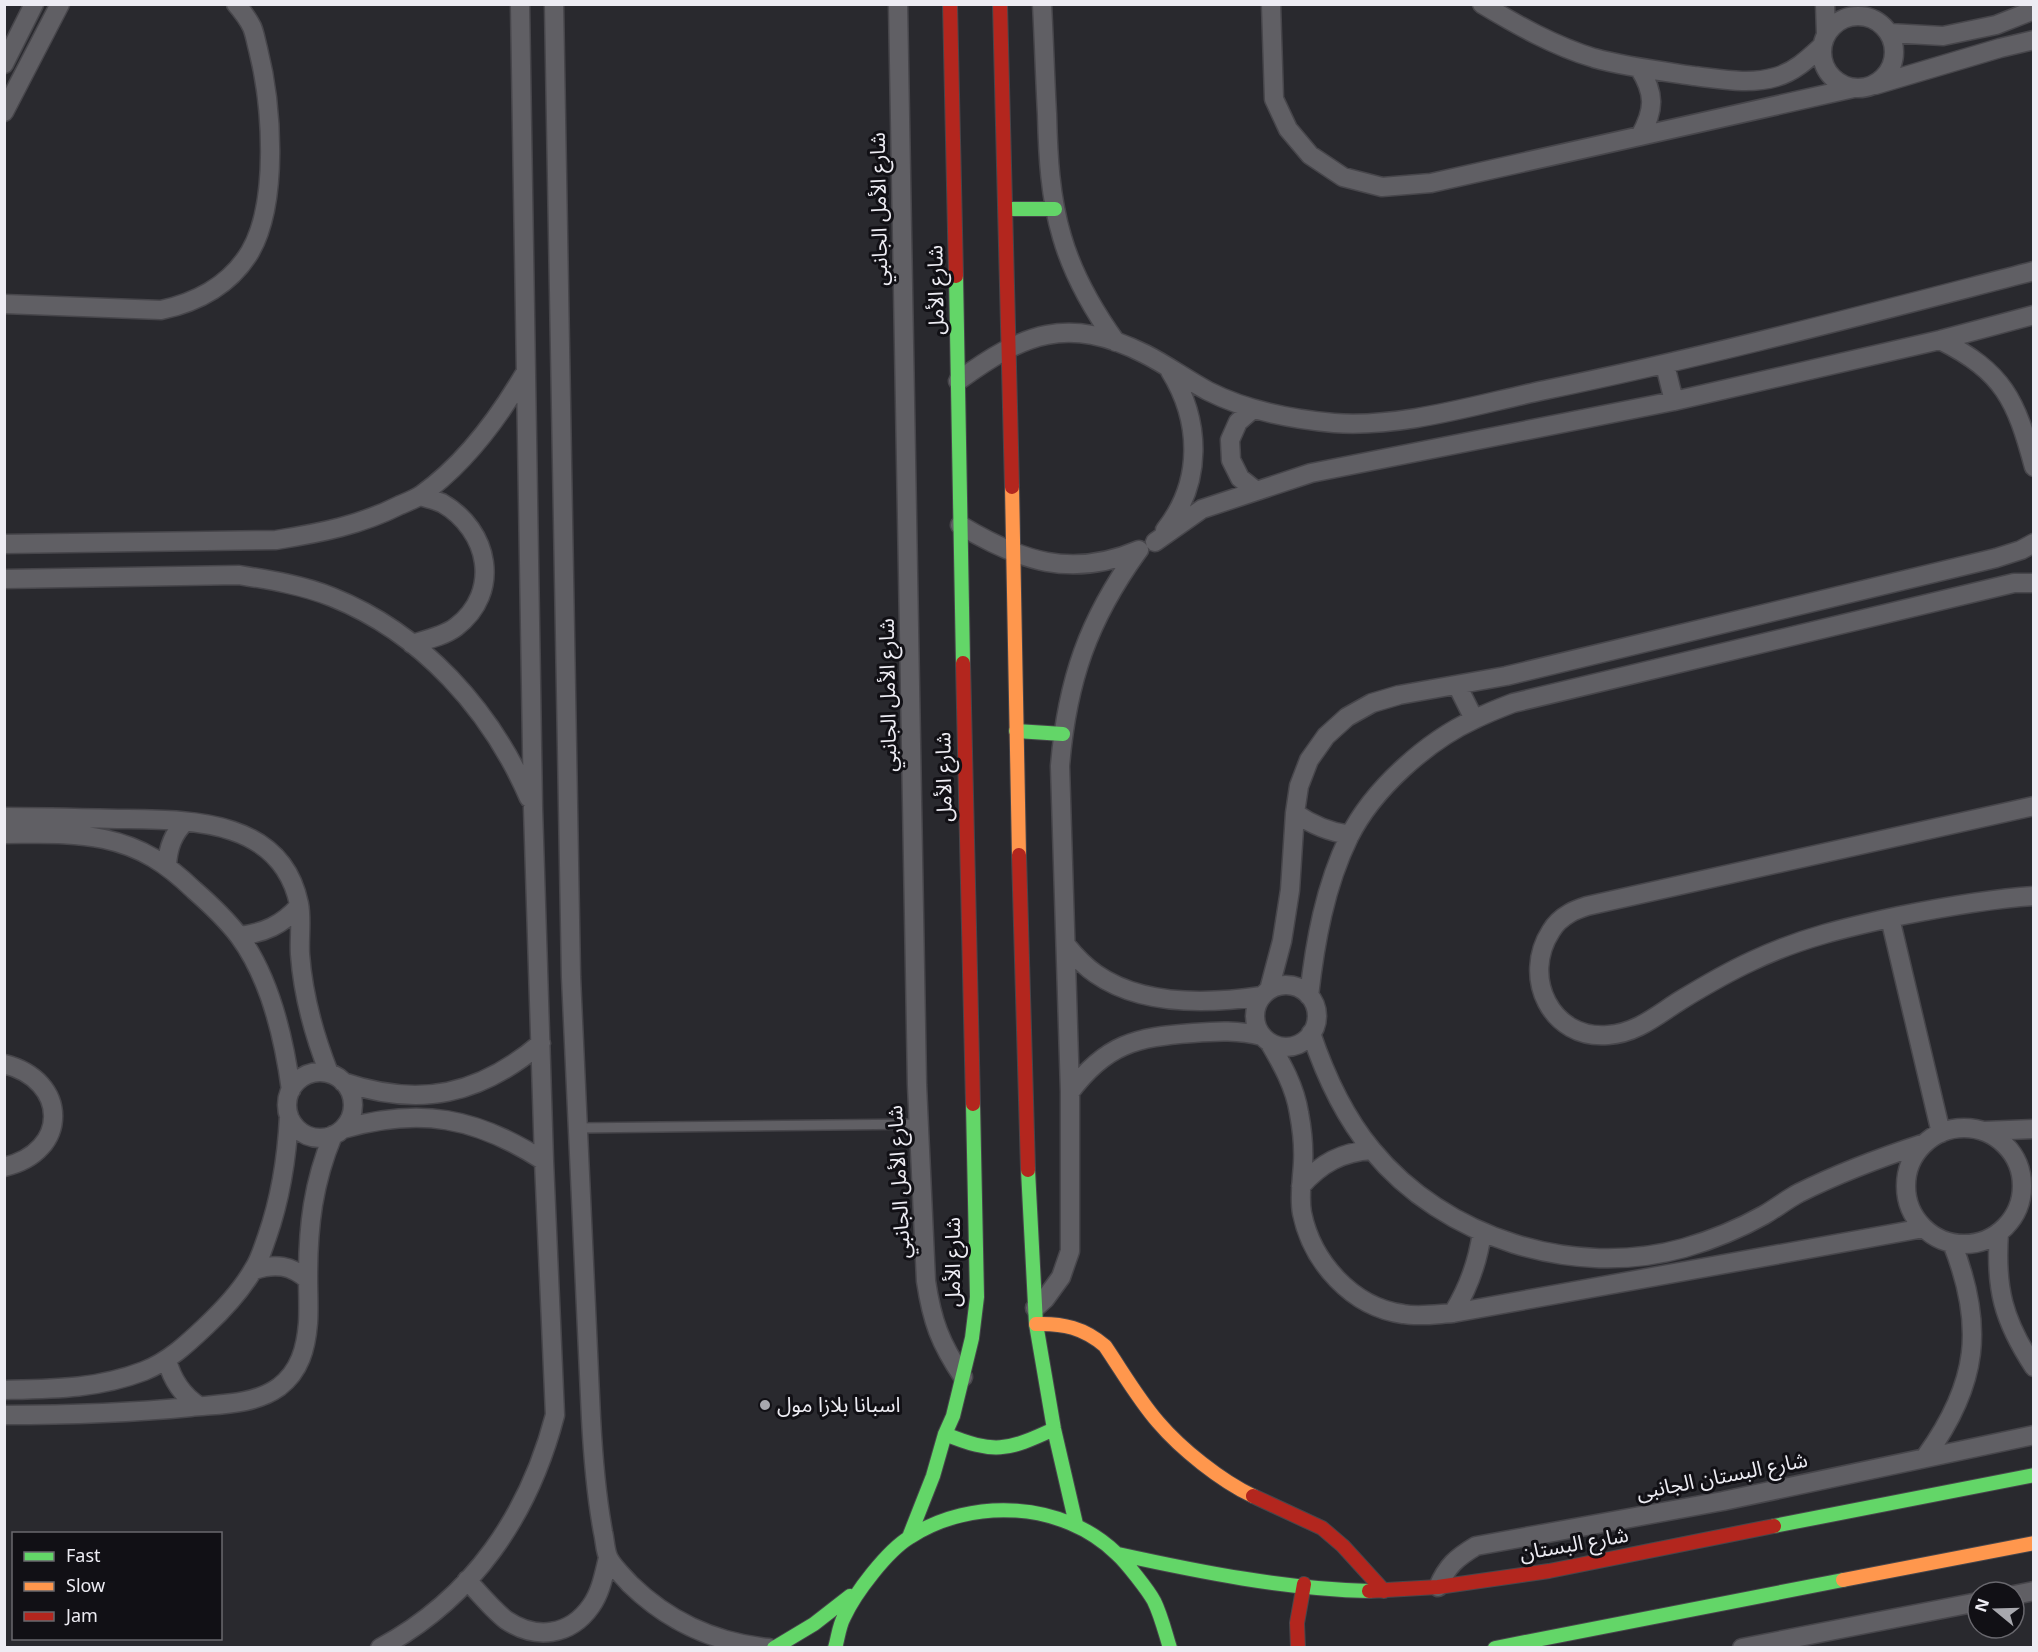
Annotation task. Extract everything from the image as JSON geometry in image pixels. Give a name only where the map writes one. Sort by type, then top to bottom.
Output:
[{"type":"main road","name":"شارع الأمل","points":[[909,1537],[953,1416],[972,1338],[977,1297],[950,4]]},
{"type":"main road","points":[[1000,4],[1010,346],[1016,731],[1027,1155],[1036,1316],[1054,1429],[1076,1524]]},
{"type":"main road","points":[[1006,209],[1055,208]]},
{"type":"main road","points":[[1016,731],[1063,734]]},
{"type":"main road","points":[[1036,1316],[1080,1328],[1094,1335],[1105,1346],[1158,1422],[1185,1448],[1214,1471],[1245,1491],[1322,1528],[1343,1546],[1384,1591]]},
{"type":"main road","points":[[945,1434],[968,1444],[993,1448],[1019,1445],[1054,1429]]},
{"type":"main road","name":"شارع البستان","points":[[1118,1554],[1249,1580],[1344,1590],[1384,1591],[1438,1587],[1549,1571],[2034,1475]]},
{"type":"main road","points":[[774,1647],[804,1631],[833,1611],[909,1537],[946,1519],[987,1510],[1028,1511],[1076,1524],[1118,1554],[1153,1599],[1170,1647]]},
{"type":"main road","points":[[1495,1647],[2034,1543]]},
{"type":"main road","points":[[835,1647],[843,1618],[879,1564]]},
{"type":"main road","points":[[1298,1647],[1297,1614],[1304,1584]]},
{"type":"street","points":[[4,64],[34,4]]},
{"type":"street","points":[[4,112],[39,49],[60,4]]},
{"type":"street","points":[[4,304],[161,310],[203,297],[237,270],[250,252],[259,232],[264,211],[270,165],[270,118],[264,72],[252,27],[236,4]]},
{"type":"street","points":[[380,1647],[426,1619],[488,1557],[523,1504],[540,1465],[555,1415],[533,808],[520,4]]},
{"type":"street","points":[[467,1580],[505,1619],[535,1632],[552,1632],[566,1629],[581,1618],[592,1605],[609,1558],[594,1465],[570,977],[554,4]]},
{"type":"street","name":"شارع الأمل الجانبي","points":[[898,4],[919,1124],[926,1281],[930,1306],[946,1353],[963,1377]]},
{"type":"street","points":[[1042,4],[1049,168],[1055,208],[1072,266],[1099,318],[1116,342]]},
{"type":"street","points":[[1271,4],[1274,99],[1288,129],[1310,155],[1343,177],[1382,187],[1431,183],[1861,87],[2034,40]]},
{"type":"street","points":[[1482,4],[1540,36],[1592,57],[1639,68],[1751,82],[1778,77],[1802,65],[1824,40],[1835,23],[1847,16],[1870,12],[1889,33],[1894,49],[1892,65],[1882,79],[1861,87],[1840,84],[1829,74],[1822,61],[1824,40],[1825,4]]},
{"type":"street","points":[[1889,33],[1943,36],[1996,25],[2034,10]]},
{"type":"street","points":[[1639,68],[1648,83],[1652,102],[1649,121],[1640,136]]},
{"type":"street","points":[[523,161],[556,161]]},
{"type":"street","points":[[958,381],[1010,346],[1028,339],[1057,333],[1087,333],[1143,354],[1209,392],[1253,409],[1295,419],[1337,423],[1380,422],[1422,416],[1665,365],[2034,271]]},
{"type":"street","points":[[960,525],[986,541],[1043,563],[1082,565],[1110,560],[1138,551],[1155,542],[1202,509],[1311,473],[1674,401],[1940,340],[2034,315]]},
{"type":"street","points":[[1940,340],[1966,353],[1990,372],[2008,395],[2022,422],[2034,467]]},
{"type":"street","points":[[1665,365],[1674,401]]},
{"type":"street","points":[[1155,542],[1177,513],[1185,496],[1192,470],[1194,443],[1191,416],[1182,390],[1168,367]]},
{"type":"street","points":[[4,544],[276,540],[350,525],[420,496],[452,469],[505,407],[526,372]]},
{"type":"street","points":[[1253,409],[1238,422],[1230,440],[1230,450],[1231,460],[1240,478],[1255,490]]},
{"type":"street","points":[[412,644],[455,629],[471,613],[481,594],[485,572],[483,550],[473,531],[458,515],[440,502],[420,496]]},
{"type":"street","points":[[1924,1228],[1453,1313],[1402,1314],[1378,1308],[1355,1296],[1336,1279],[1320,1259],[1308,1237],[1302,1212],[1301,1186],[1304,1161],[1299,1111],[1282,1063],[1257,1027],[1255,1016],[1282,940],[1290,890],[1299,786],[1309,760],[1326,736],[1347,717],[1372,703],[1399,695],[1506,676],[1996,558],[2034,543]]},
{"type":"street","points":[[1036,1316],[1061,1277],[1070,1251],[1070,1092],[1060,766],[1063,734],[1068,702],[1084,645],[1107,596],[1138,551]]},
{"type":"street","points":[[4,579],[238,575],[301,587],[340,601],[387,625],[448,676],[484,719],[509,757],[533,808]]},
{"type":"street","points":[[1310,996],[1315,949],[1326,902],[1332,879],[1350,835],[1370,806],[1399,773],[1447,735],[1474,719],[1513,703],[2014,583],[2034,583]]},
{"type":"street","points":[[1457,685],[1474,719]]},
{"type":"street","points":[[2034,806],[1587,906],[1569,913],[1555,925],[1544,941],[1539,959],[1538,981],[1545,1001],[1558,1018],[1572,1028],[1590,1034],[1608,1035],[1628,1031],[1647,1023],[1680,1000],[1751,961],[1827,932],[1960,905],[2034,896]]},
{"type":"street","points":[[1295,813],[1326,830],[1350,835]]},
{"type":"street","points":[[4,817],[185,822],[222,827],[240,833],[263,846],[284,870],[294,887],[299,906],[300,954],[307,1003],[317,1042],[336,1077],[350,1090],[352,1100],[349,1121],[338,1132],[319,1174],[312,1206],[306,1339],[301,1359],[286,1380],[268,1394],[227,1404],[112,1413],[4,1415]]},
{"type":"street","points":[[166,865],[173,837],[185,822]]},
{"type":"street","points":[[4,834],[85,835],[127,845],[166,865],[202,897],[239,936],[253,960],[282,1036],[291,1090]]},
{"type":"street","points":[[239,936],[253,935],[273,928],[290,916],[299,906]]},
{"type":"street","points":[[1890,918],[1941,1133]]},
{"type":"street","points":[[1066,945],[1096,974],[1114,985],[1134,992],[1154,997],[1185,1000],[1230,999],[1265,993],[1286,985],[1303,990],[1310,996],[1316,1011],[1311,1033],[1304,1040],[1287,1047],[1265,1039],[1228,1031],[1145,1037],[1127,1043],[1103,1058],[1081,1076],[1070,1092]]},
{"type":"street","points":[[1311,1033],[1336,1095],[1372,1150],[1415,1192],[1446,1213],[1482,1232],[1510,1243],[1567,1255],[1615,1258],[1682,1249],[1738,1228],[1788,1199],[1842,1173],[1925,1143],[1955,1128],[1984,1131],[2034,1129]]},
{"type":"street","points":[[4,1390],[68,1389],[136,1374],[167,1360],[214,1318],[254,1270],[273,1220],[279,1194],[286,1151],[289,1116],[287,1102],[291,1090],[307,1075],[318,1072],[369,1090],[395,1095],[421,1096],[474,1085],[498,1074],[541,1043]]},
{"type":"street","points":[[4,1064],[29,1073],[43,1086],[50,1098],[53,1120],[46,1141],[40,1150],[22,1163],[4,1167]]},
{"type":"street","points":[[289,1116],[302,1133],[323,1138],[372,1121],[402,1117],[432,1118],[462,1123],[491,1132],[519,1145],[544,1161]]},
{"type":"street","points":[[1925,1143],[1911,1162],[1906,1186],[1911,1209],[1924,1228],[1932,1235],[1952,1243],[1977,1243],[1999,1232],[2026,1203],[2022,1192],[2022,1179],[2014,1155],[1996,1137],[1984,1131]]},
{"type":"street","points":[[1301,1186],[1312,1174],[1340,1156],[1372,1150]]},
{"type":"street","points":[[1453,1313],[1473,1274],[1482,1232]]},
{"type":"street","points":[[1999,1232],[1997,1261],[2000,1290],[2007,1318],[2019,1345],[2034,1367]]},
{"type":"street","points":[[1926,1456],[1945,1430],[1959,1401],[1969,1370],[1972,1337],[1971,1305],[1964,1273],[1952,1243]]},
{"type":"street","points":[[254,1270],[277,1265],[289,1267],[308,1280]]},
{"type":"street","points":[[167,1360],[178,1387],[190,1401],[199,1406]]},
{"type":"street","name":"شارع البستان الجانبى","points":[[1438,1587],[1445,1570],[1461,1555],[1476,1546],[1723,1501],[1926,1456],[2034,1435]]},
{"type":"street","points":[[609,1558],[637,1590],[653,1604],[681,1622],[710,1636],[731,1642],[769,1647]]},
{"type":"street","points":[[1744,1647],[1966,1604]]},
{"type":"street","points":[[1744,1647],[1752,1647]]},
{"type":"lane","points":[[578,1128],[919,1124]]},
{"type":"traffic: fast","points":[[1006,209],[1055,209]]},
{"type":"traffic: fast","points":[[956,276],[963,663]]},
{"type":"traffic: fast","points":[[1016,731],[1063,734]]},
{"type":"traffic: fast","points":[[909,1537],[953,1416],[972,1338],[977,1297],[973,1104]]},
{"type":"traffic: fast","points":[[1028,1170],[1036,1324],[1054,1429],[1076,1524]]},
{"type":"traffic: fast","points":[[945,1434],[976,1445],[1000,1447],[1012,1446],[1054,1429]]},
{"type":"traffic: fast","points":[[1774,1526],[2034,1475]]},
{"type":"traffic: fast","points":[[835,1648],[842,1621],[849,1607],[872,1573],[901,1543],[934,1524],[961,1515],[989,1511],[1016,1511],[1044,1515],[1071,1523],[1095,1536],[1126,1563],[1147,1590],[1161,1618],[1170,1648]]},
{"type":"traffic: fast","points":[[1118,1554],[1274,1583],[1369,1591]]},
{"type":"traffic: fast","points":[[1495,1648],[1843,1580]]},
{"type":"traffic: fast","points":[[774,1648],[814,1624],[850,1596]]},
{"type":"traffic: slow","points":[[1012,487],[1019,855]]},
{"type":"traffic: slow","points":[[1036,1324],[1055,1324],[1073,1328],[1105,1346],[1144,1404],[1167,1432],[1215,1473],[1253,1496]]},
{"type":"traffic: slow","points":[[1843,1580],[2034,1543]]},
{"type":"traffic: jam","points":[[950,4],[956,276]]},
{"type":"traffic: jam","points":[[1000,4],[1012,487]]},
{"type":"traffic: jam","points":[[963,663],[973,1104]]},
{"type":"traffic: jam","points":[[1019,855],[1028,1170]]},
{"type":"traffic: jam","points":[[1253,1496],[1322,1528],[1343,1546],[1384,1591]]},
{"type":"traffic: jam","points":[[1369,1591],[1438,1587],[1549,1571],[1774,1526]]},
{"type":"traffic: jam","points":[[1298,1648],[1297,1623],[1304,1584]]},
{"type":"place","name":"اسبانا بلازا مول","points":[[765,1405]]}]
